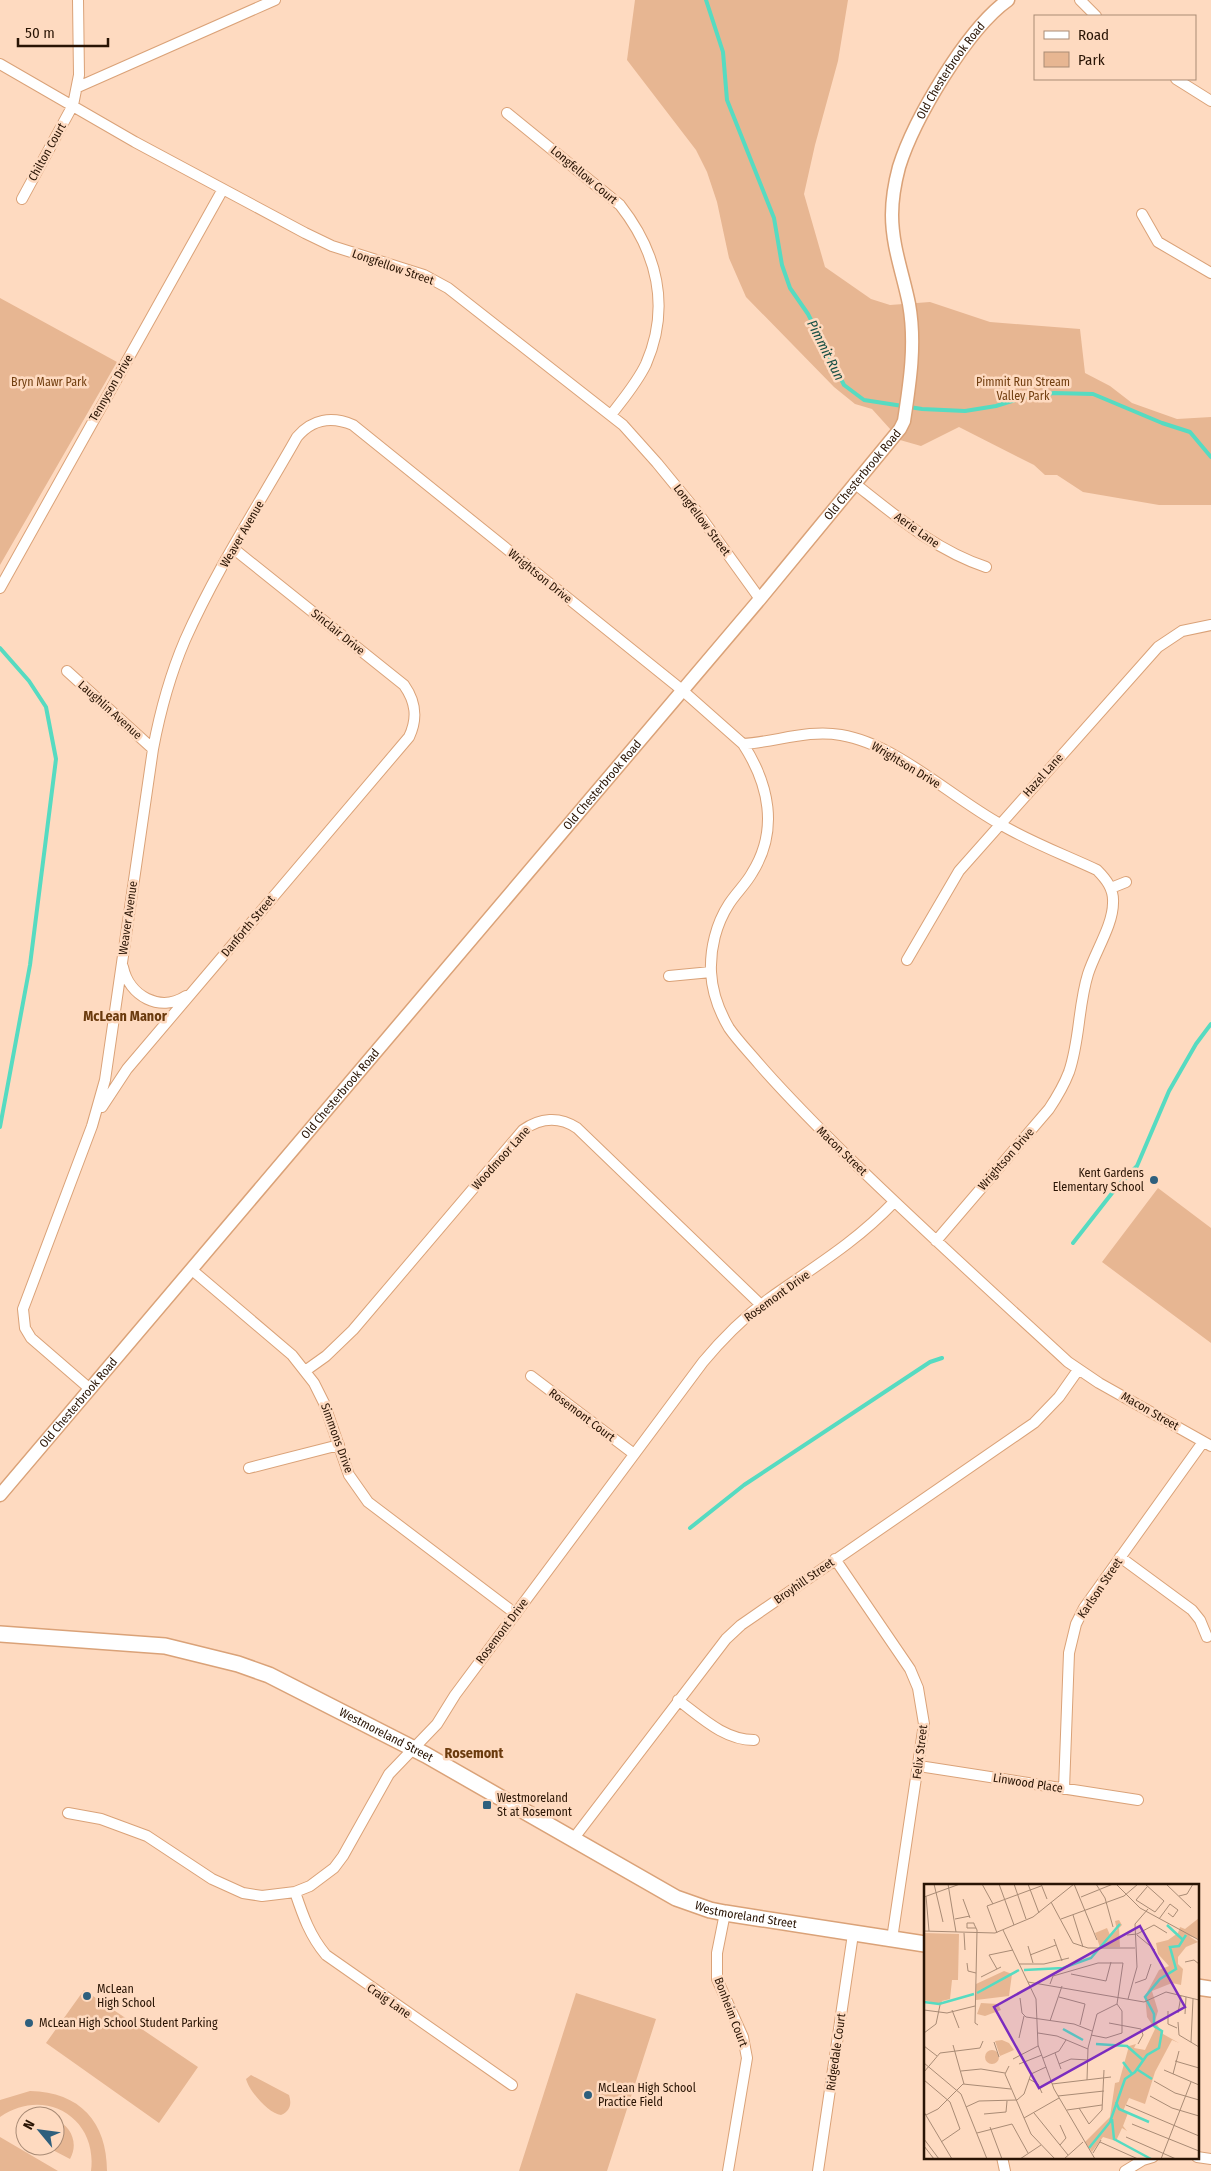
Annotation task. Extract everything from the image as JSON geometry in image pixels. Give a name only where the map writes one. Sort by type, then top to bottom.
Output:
[{"type":"main road","name":"Westmoreland Street","points":[[0,1634],[154,1644],[219,1658],[269,1675],[413,1748],[574,1838],[676,1898],[710,1910],[726,1913],[924,1944]]},
{"type":"main road","points":[[1198,1987],[1211,1989]]},
{"type":"street","name":"Chilton Court","points":[[22,199],[73,106],[78,87],[80,50],[78,0]]},
{"type":"street","points":[[78,87],[275,0]]},
{"type":"street","name":"Old Chesterbrook Road","points":[[0,1495],[760,599],[900,429],[904,421],[912,362],[909,305],[894,237],[892,215],[894,188],[899,167],[922,114],[948,69],[989,18],[1008,0]]},
{"type":"street","points":[[1080,0],[1095,15]]},
{"type":"street","name":"Longfellow Street","points":[[0,64],[135,142],[332,246],[424,275],[442,284],[567,383],[611,415],[657,463],[692,506],[760,599]]},
{"type":"street","points":[[1178,80],[1211,101]]},
{"type":"street","name":"Longfellow Court","points":[[507,113],[620,206],[634,222],[652,261],[657,282],[659,304],[653,345],[636,382],[611,415]]},
{"type":"street","name":"Tennyson Drive","points":[[0,588],[223,189]]},
{"type":"street","points":[[1142,214],[1158,242],[1211,273]]},
{"type":"street","name":"Wrightson Drive","points":[[298,437],[310,425],[320,421],[342,420],[353,425],[682,690],[743,744],[822,733],[860,739],[888,751],[1000,824],[1096,870],[1105,878],[1111,888],[1114,900],[1113,912],[1088,974],[1081,1003],[1074,1051],[1069,1071],[1061,1090],[1049,1109],[936,1240]]},
{"type":"street","name":"Weaver Avenue","points":[[90,1389],[31,1338],[26,1328],[22,1309],[92,1126],[105,1080],[153,749],[166,694],[184,641],[200,608],[298,437]]},
{"type":"street","name":"Aerie Lane","points":[[854,483],[946,551],[986,567]]},
{"type":"street","name":"Sinclair Drive","points":[[234,549],[404,685],[414,704],[415,715],[412,730]]},
{"type":"street","name":"Hazel Lane","points":[[907,960],[959,871],[1158,647],[1182,631],[1211,625]]},
{"type":"street","name":"Laughlin Avenue","points":[[67,671],[153,749]]},
{"type":"street","name":"Danforth Street","points":[[92,1126],[111,1092],[127,1069],[409,737],[412,730]]},
{"type":"street","name":"Macon Street","points":[[743,744],[759,772],[765,788],[769,805],[766,839],[761,858],[752,874],[728,905],[720,920],[714,938],[711,972],[714,992],[721,1012],[738,1040],[782,1091],[894,1202],[1078,1370],[1207,1444]]},
{"type":"street","points":[[1111,888],[1126,882]]},
{"type":"street","points":[[122,964],[130,985],[146,999],[158,1003],[170,1003],[180,1000],[193,992]]},
{"type":"street","points":[[669,976],[711,972]]},
{"type":"street","name":"Woodmoor Lane","points":[[305,1371],[326,1356],[353,1330],[523,1130],[542,1120],[564,1121],[577,1128],[761,1305]]},
{"type":"street","name":"Rosemont Drive","points":[[68,1813],[101,1819],[147,1836],[212,1879],[226,1887],[243,1893],[262,1896],[295,1892],[310,1886],[334,1868],[344,1856],[389,1774],[437,1724],[455,1695],[707,1357],[735,1327],[761,1305],[836,1254],[894,1202]]},
{"type":"street","name":"Simmons Drive","points":[[192,1270],[292,1355],[305,1371],[324,1403],[349,1475],[368,1502],[516,1614]]},
{"type":"street","name":"Broyhill Street","points":[[574,1838],[726,1638],[741,1625],[1034,1423],[1059,1397],[1078,1370]]},
{"type":"street","name":"Rosemont Court","points":[[531,1376],[634,1454]]},
{"type":"street","name":"Karlson Street","points":[[1064,1789],[1070,1642],[1076,1624],[1084,1608],[1120,1557],[1207,1444]]},
{"type":"street","points":[[249,1468],[339,1445]]},
{"type":"street","points":[[1120,1557],[1192,1610],[1200,1620],[1207,1638]]},
{"type":"street","name":"Felix Street","points":[[836,1559],[910,1669],[918,1688],[924,1724],[892,1939]]},
{"type":"street","points":[[678,1700],[723,1733],[735,1738],[754,1740]]},
{"type":"street","name":"Linwood Place","points":[[919,1766],[1138,1800]]},
{"type":"street","name":"Craig Lane","points":[[295,1892],[306,1925],[314,1941],[326,1956],[512,2086]]},
{"type":"street","name":"Bonheim Court","points":[[726,1913],[717,1953],[717,1978],[743,2037],[746,2058],[728,2171]]},
{"type":"street","name":"Ridgedale Court","points":[[818,2171],[853,1934]]},
{"type":"street","points":[[1198,2157],[1211,2159]]},
{"type":"street","points":[[1002,2158],[1005,2171]]},
{"type":"street","points":[[1125,2171],[1150,2158]]},
{"type":"green space","name":"Pimmit Run Stream Valley Park","points":[[635,0],[848,0],[838,61],[804,194],[825,267],[871,299],[890,305],[930,302],[990,322],[1080,329],[1085,373],[1110,386],[1132,403],[1177,419],[1211,417],[1211,505],[1159,505],[1083,492],[1057,475],[1045,475],[1034,465],[959,427],[921,446],[900,440],[872,409],[855,404],[834,387],[746,297],[729,258],[717,202],[707,172],[696,150],[627,60]]},
{"type":"green space","name":"Bryn Mawr Park","points":[[0,298],[117,362],[0,565]]},
{"type":"green space","points":[[1158,1188],[1211,1228],[1211,1343],[1102,1262]]},
{"type":"green space","points":[[84,1990],[198,2067],[159,2123],[46,2043]]},
{"type":"green space","name":"McLean High School Practice Field","points":[[576,1993],[656,2019],[607,2171],[519,2171]]},
{"type":"green space","points":[[251,2075],[289,2095],[290,2104],[288,2109],[281,2115],[276,2114],[265,2106],[248,2084],[246,2079]]},
{"type":"green space","points":[[30,2091],[63,2097],[76,2104],[96,2124],[106,2154],[107,2171],[91,2171],[91,2152],[86,2135],[77,2122],[65,2112],[65,2106],[15,2106],[15,2109],[0,2117],[0,2100]]},
{"type":"green space","points":[[65,2126],[72,2136],[74,2147],[70,2159],[64,2156]]},
{"type":"green space","points":[[0,2137],[15,2146],[15,2156],[32,2156],[58,2171],[0,2171]]},
{"type":"waterway","name":"Pimmit Run","points":[[706,0],[723,52],[727,100],[774,218],[782,265],[790,288],[808,314],[844,385],[864,400],[922,409],[965,411],[996,406],[1025,397],[1054,393],[1093,394],[1162,423],[1190,432],[1211,457]]},
{"type":"waterway","points":[[0,648],[29,681],[46,707],[56,759],[30,965],[0,1127]]},
{"type":"waterway","points":[[1073,1243],[1116,1188],[1137,1166],[1169,1091],[1196,1044],[1211,1024]]},
{"type":"waterway","points":[[690,1528],[744,1485],[930,1362],[942,1358]]},
{"type":"place","name":"Kent Gardens Elementary School","points":[[1154,1180]]},
{"type":"place","name":"Westmoreland St at Rosemont","points":[[487,1805]]},
{"type":"place","name":"McLean High School","points":[[87,1996]]},
{"type":"place","name":"McLean High School Student Parking","points":[[29,2023]]},
{"type":"place","name":"McLean High School Practice Field","points":[[588,2095]]},
{"type":"district","name":"McLean Manor","points":[[125,1016]]},
{"type":"district","name":"Rosemont","points":[[474,1753]]}]
